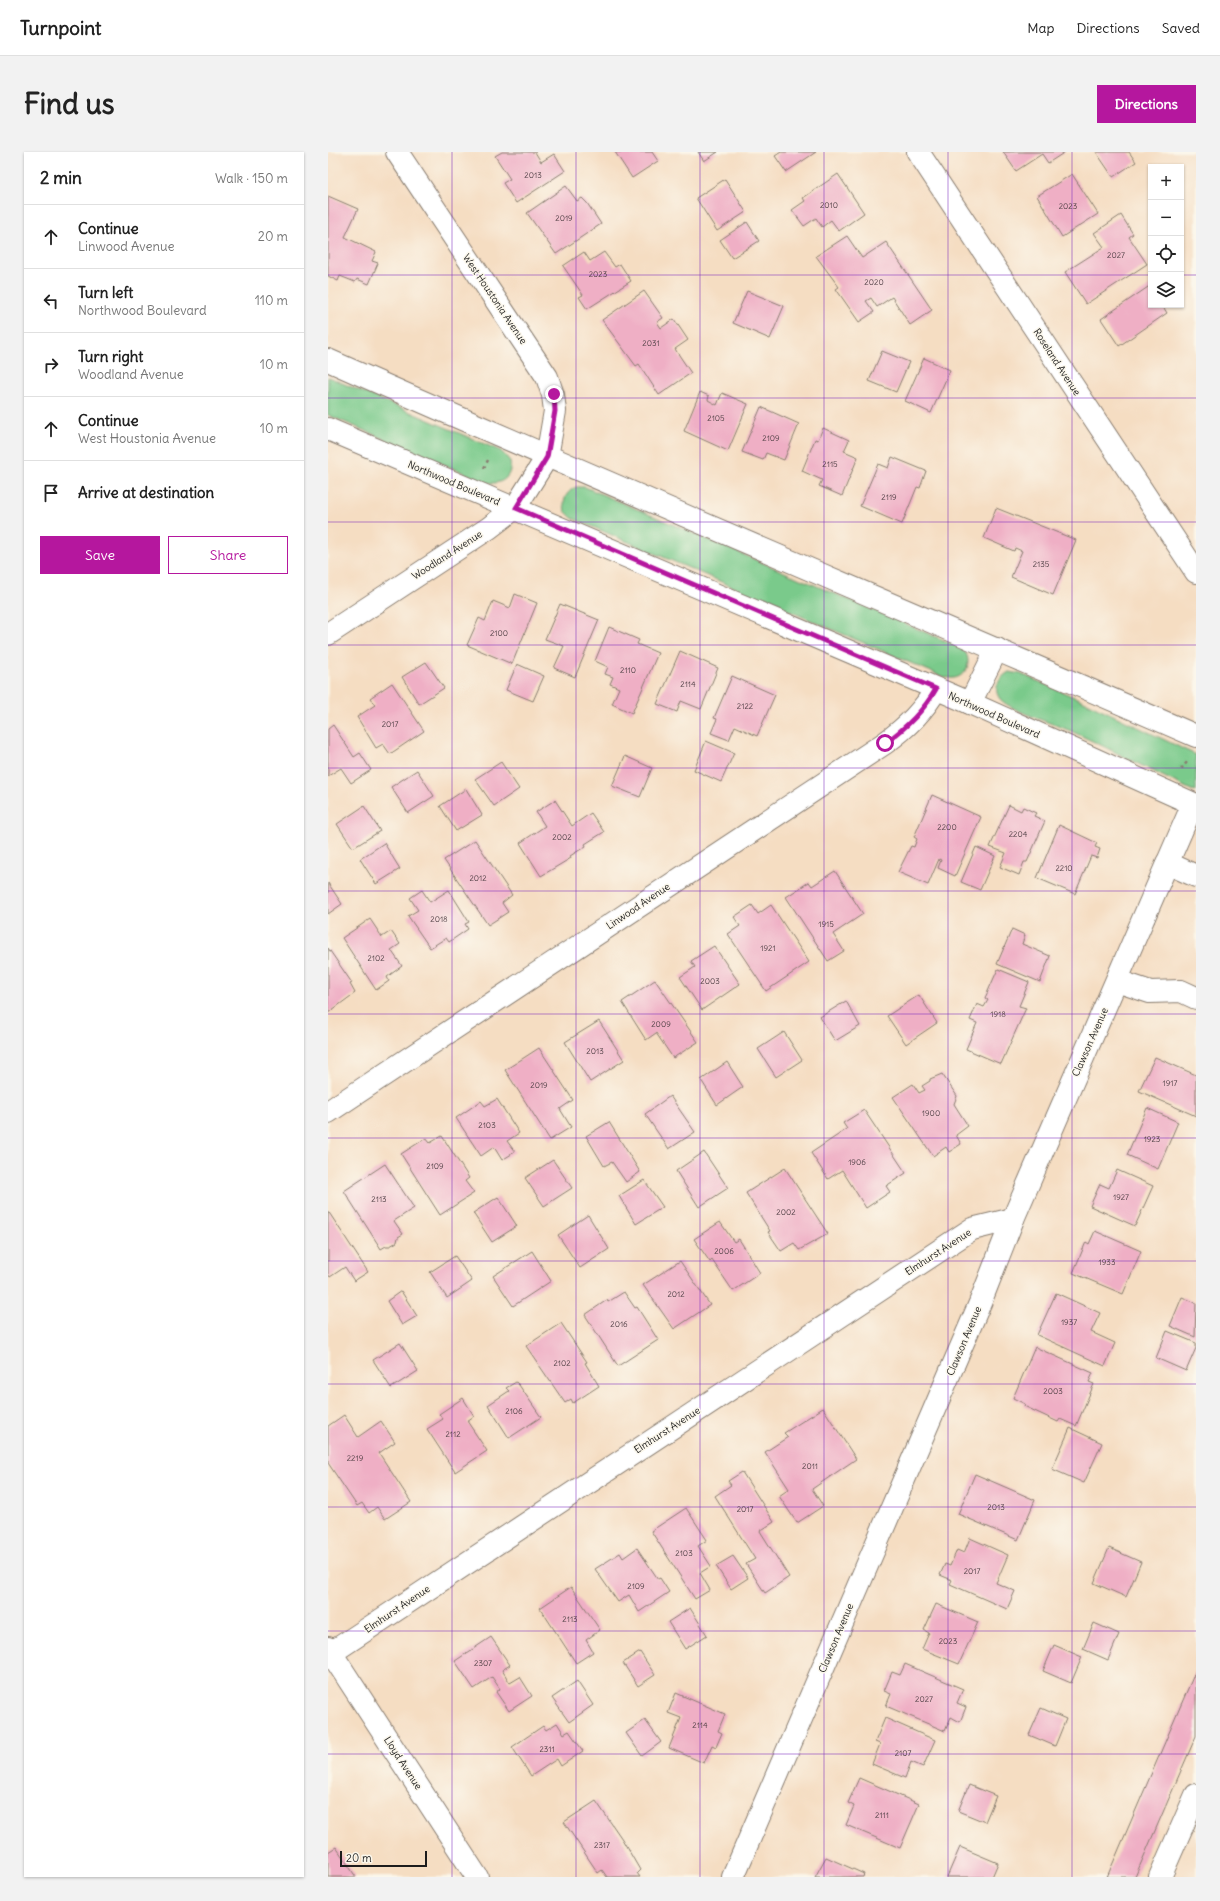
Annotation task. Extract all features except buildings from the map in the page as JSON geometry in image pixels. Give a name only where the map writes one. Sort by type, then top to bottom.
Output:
[{"type":"street","name":"West Houstonia Avenue","points":[[397,152],[547,377],[554,394],[555,411],[547,457]]},
{"type":"street","name":"Roseland Avenue","points":[[918,152],[1196,572]]},
{"type":"street","points":[[328,360],[547,457],[997,649],[1196,736]]},
{"type":"street","name":"Northwood Boulevard","points":[[328,429],[970,703],[1194,804]]},
{"type":"street","name":"Woodland Avenue","points":[[328,634],[489,528],[516,508],[547,457]]},
{"type":"street","points":[[970,703],[997,649]]},
{"type":"street","name":"Linwood Avenue","points":[[328,1112],[906,728],[920,714],[936,689]]},
{"type":"street","name":"Clawson Avenue","points":[[733,1877],[977,1310],[1013,1219],[1194,804]]},
{"type":"street","points":[[1167,863],[1196,876]]},
{"type":"street","points":[[1117,981],[1150,992],[1180,991],[1196,998]]},
{"type":"street","name":"Elmhurst Avenue","points":[[329,1652],[972,1229],[1013,1219]]},
{"type":"street","name":"Lloyd Avenue","points":[[329,1652],[477,1877]]},
{"type":"street","points":[[1160,1877],[1196,1795]]},
{"type":"path","points":[[482,473],[490,454]]},
{"type":"green space","points":[[328,377],[501,451],[510,461],[507,476],[500,482],[485,482],[328,415]]},
{"type":"green space","points":[[576,487],[585,487],[955,645],[962,649],[966,654],[968,660],[967,668],[965,672],[956,678],[941,676],[572,518],[565,511],[564,503],[567,494]]},
{"type":"green space","points":[[1009,672],[1021,674],[1086,702],[1196,755],[1196,791],[1191,790],[1071,731],[1024,713],[1006,704],[998,696],[997,688],[999,681]]},
{"type":"route","points":[[554,394],[555,411],[547,457],[516,508],[936,689],[920,714],[906,728],[885,743]]}]
